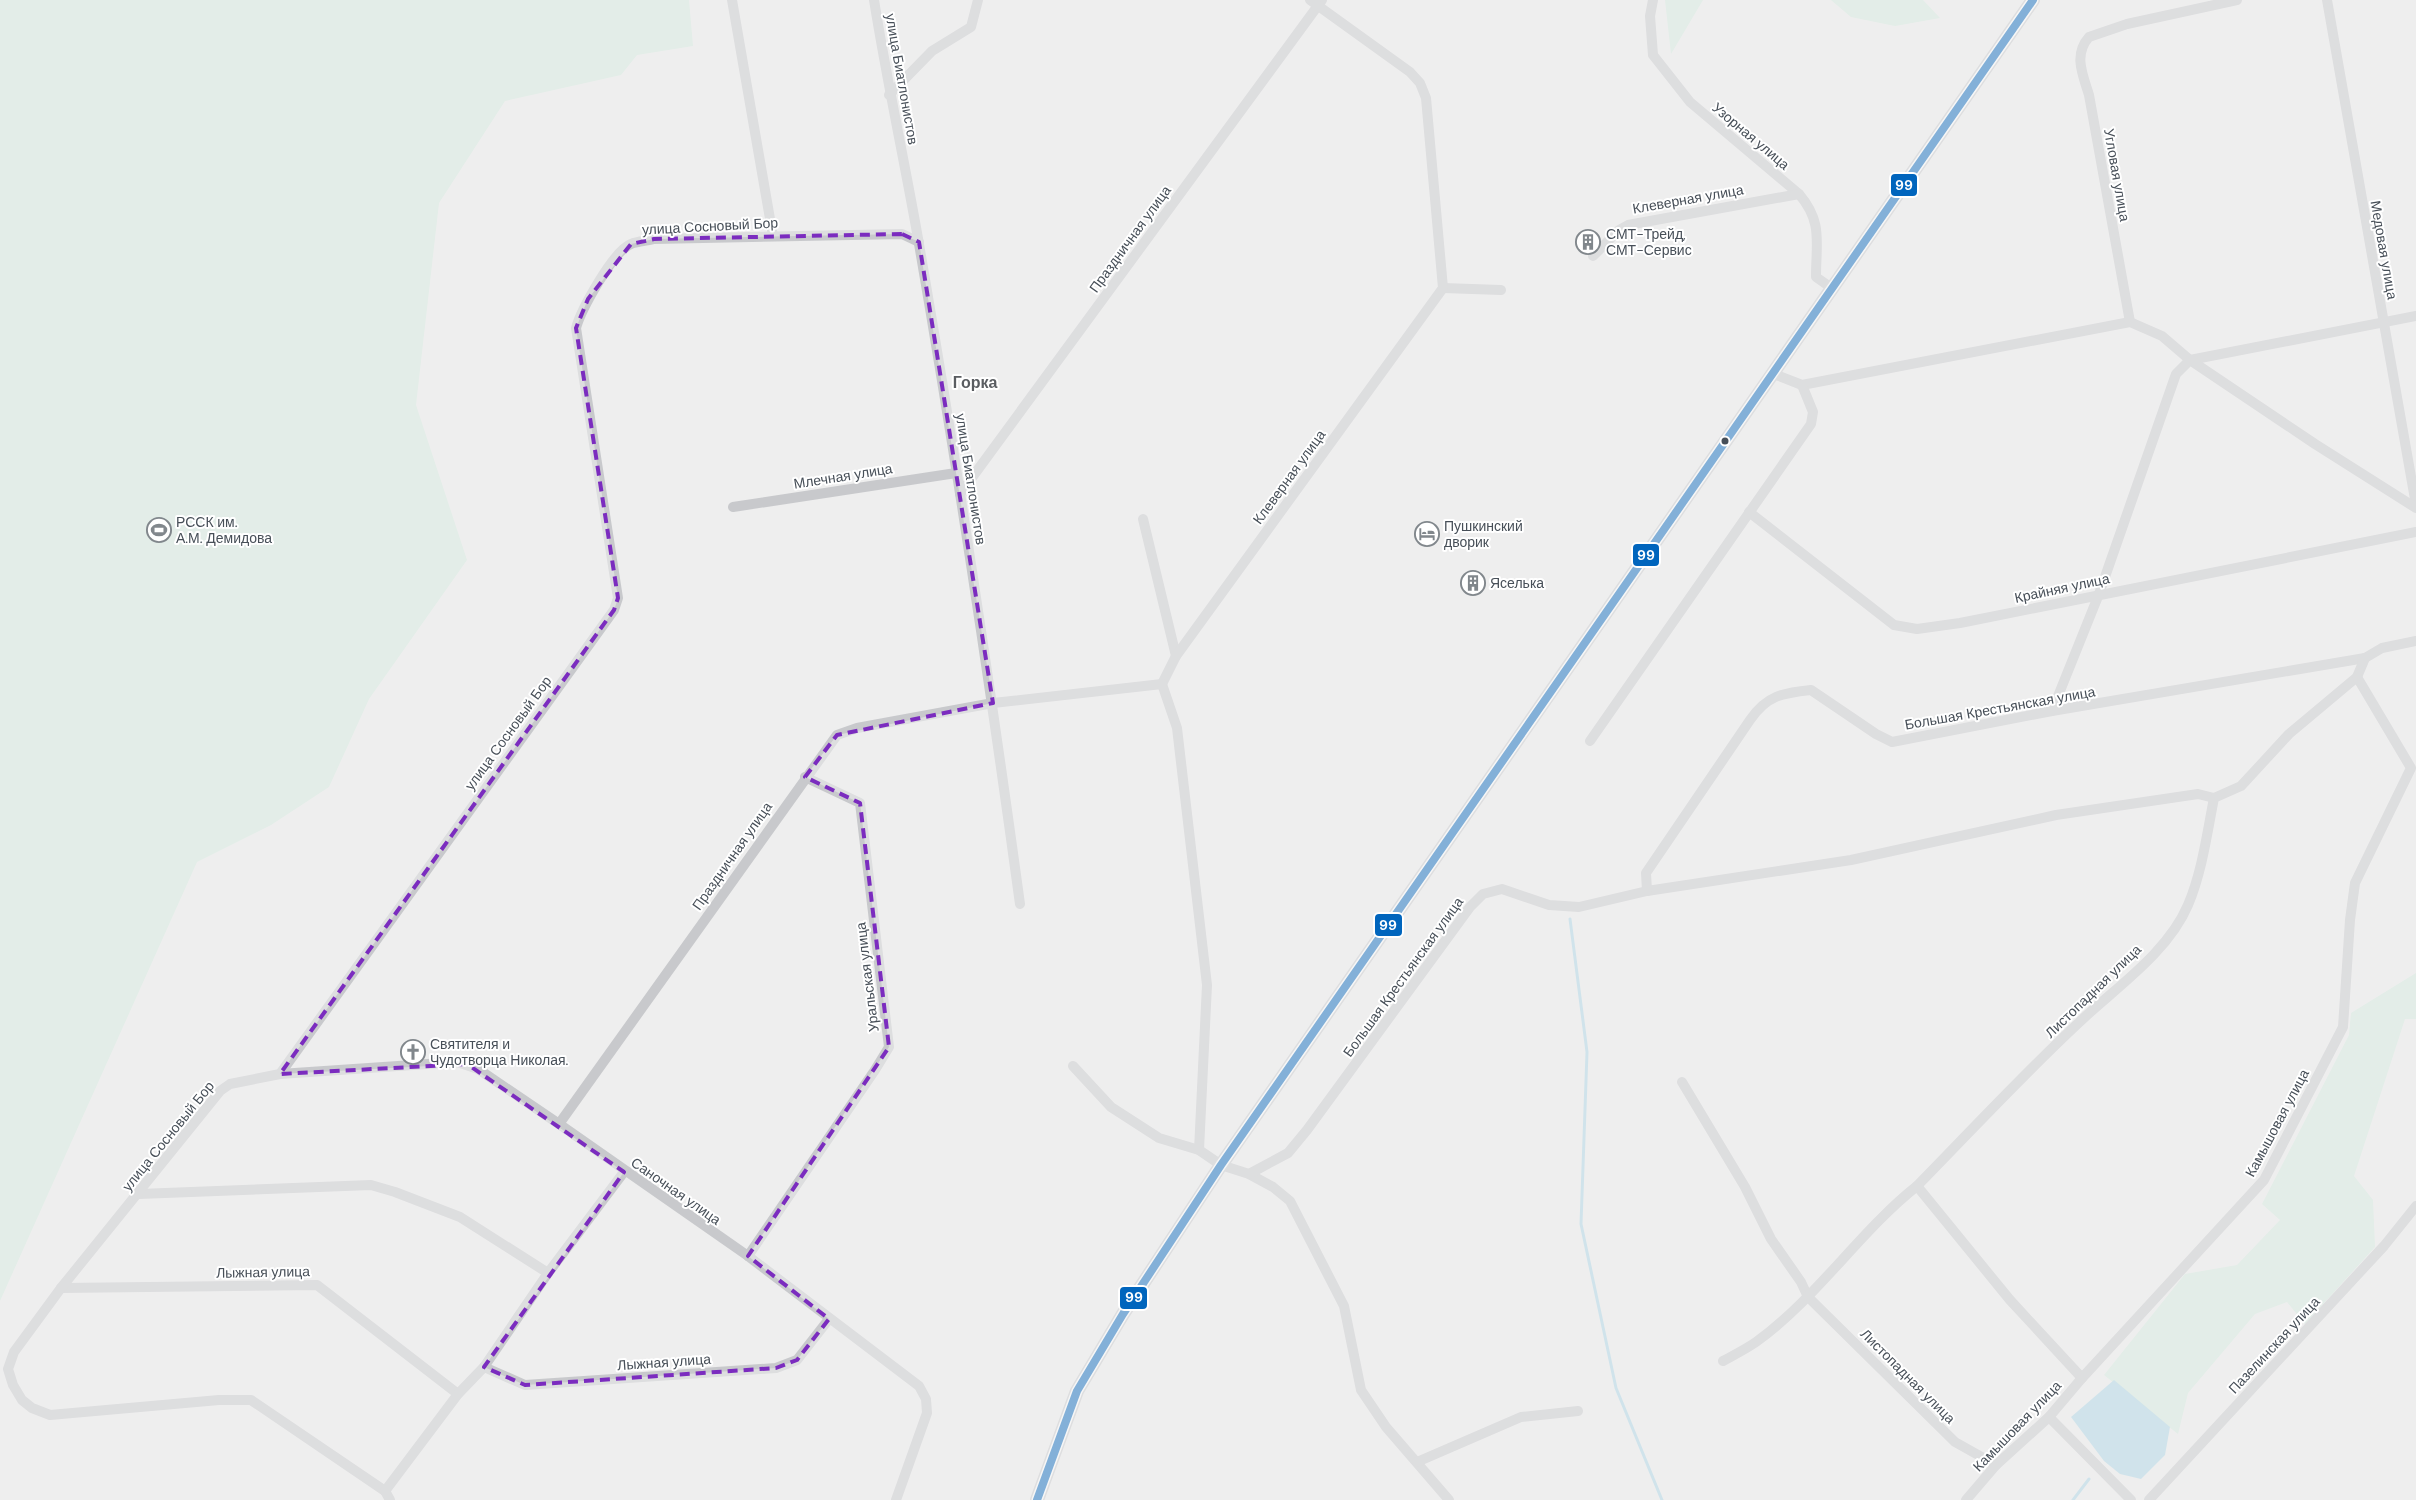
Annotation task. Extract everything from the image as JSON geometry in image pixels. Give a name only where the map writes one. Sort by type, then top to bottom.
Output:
[{"type":"main road","points":[[1037,1500],[1077,1392],[1123,1314],[1221,1165],[2033,0]]},
{"type":"street","points":[[732,0],[773,236]]},
{"type":"street","name":"улица Биатлонистов","points":[[874,0],[889,95],[919,242],[960,494],[993,703],[1020,904]]},
{"type":"street","points":[[889,95],[932,51],[971,27],[978,0]]},
{"type":"street","name":"Узорная улица","points":[[1653,0],[1650,16],[1653,55],[1690,102],[1799,194],[1812,209],[1817,224],[1816,277],[1833,289]]},
{"type":"street","name":"Угловая улица","points":[[2130,322],[2089,96],[2080,65],[2080,52],[2089,37],[2128,24],[2237,0]]},
{"type":"street","name":"Медовая улица","points":[[2327,0],[2416,507]]},
{"type":"street","points":[[1316,2],[1410,72],[1420,83],[1426,98],[1443,288],[1501,290]]},
{"type":"street","name":"Праздничная улица","points":[[960,494],[1316,2]]},
{"type":"street","name":"Клеверная улица","points":[[1593,256],[1615,233],[1628,224],[1799,194]]},
{"type":"street","name":"улица Сосновый Бор","points":[[387,1496],[251,1400],[219,1400],[50,1414],[32,1408],[22,1400],[13,1385],[8,1368],[14,1352],[61,1288],[139,1194],[220,1091],[230,1084],[280,1074],[614,610],[618,598],[576,328],[588,299],[622,250],[631,244],[654,239],[902,234],[919,242]]},
{"type":"street","name":"Клеверная улица","points":[[1162,684],[1176,656],[1443,288]]},
{"type":"street","points":[[2052,711],[2099,594],[2176,374],[2190,360],[2416,316]]},
{"type":"street","points":[[1774,374],[1802,385],[2130,322],[2162,336],[2190,360],[2315,444],[2416,507]]},
{"type":"street","points":[[1590,741],[1811,424],[1812,412],[1802,385]]},
{"type":"street","name":"Млечная улица","points":[[733,507],[956,473]]},
{"type":"street","name":"Крайняя улица","points":[[1749,512],[1894,624],[1906,628],[1933,628],[2416,532]]},
{"type":"street","points":[[1143,519],[1176,656]]},
{"type":"street","name":"Большая Крестьянская улица","points":[[1647,892],[1646,873],[1759,706],[1782,694],[1811,690],[1876,734],[1892,742],[2052,711],[2365,658],[2382,648],[2416,641]]},
{"type":"street","points":[[2214,798],[2241,786],[2289,734],[2357,677],[2365,658]]},
{"type":"street","name":"Камышовая улица","points":[[1966,1500],[1996,1466],[2049,1417],[2082,1378],[2264,1180],[2343,1027],[2350,920],[2355,883],[2411,768],[2357,677]]},
{"type":"street","points":[[1162,684],[1177,728],[1206,984],[1199,1150]]},
{"type":"street","name":"Праздничная улица","points":[[560,1124],[805,777],[837,735],[857,728],[993,703],[1162,684]]},
{"type":"street","name":"Уральская улица","points":[[748,1256],[889,1047],[860,803],[805,777]]},
{"type":"street","name":"Большая Крестьянская улица","points":[[1249,1174],[1288,1153],[1307,1130],[1470,907],[1483,894],[1502,889],[1550,905],[1579,907],[1647,892],[1851,860],[2056,815],[2198,794],[2214,798]]},
{"type":"street","name":"Листопадная улица","points":[[1723,1361],[1756,1342],[1808,1297],[1892,1206],[1917,1186],[2086,1016],[2132,976],[2179,922],[2188,905],[2200,867],[2214,798]]},
{"type":"street","name":"Саночная улица","points":[[280,1074],[457,1062],[478,1069],[560,1124],[624,1172],[748,1256],[919,1386],[926,1399],[927,1414],[896,1500]]},
{"type":"street","points":[[1073,1066],[1111,1107],[1159,1138],[1199,1150],[1221,1165],[1249,1174],[1274,1187],[1290,1201],[1344,1306],[1361,1390],[1386,1426],[1449,1500]]},
{"type":"street","name":"Листопадная улица","points":[[1682,1082],[1745,1187],[1771,1239],[1801,1282],[1808,1297],[1955,1442],[1996,1466]]},
{"type":"street","points":[[387,1496],[458,1394],[484,1367],[548,1274],[624,1172]]},
{"type":"street","points":[[139,1194],[371,1185],[395,1192],[460,1218],[548,1274]]},
{"type":"street","points":[[1917,1186],[2010,1300],[2082,1378]]},
{"type":"street","name":"Пазелинская улица","points":[[2149,1500],[2384,1246],[2416,1206]]},
{"type":"street","name":"Лыжная улица","points":[[61,1288],[317,1285],[458,1394]]},
{"type":"street","name":"Лыжная улица","points":[[484,1367],[525,1385],[776,1368],[797,1360],[830,1319]]},
{"type":"street","points":[[1417,1462],[1521,1417],[1578,1412]]},
{"type":"street","points":[[2049,1417],[2131,1500]]},
{"type":"highlighted area","points":[[902,234],[919,242],[993,703],[837,735],[805,777],[860,803],[889,1047],[748,1256],[829,1319],[797,1360],[776,1368],[525,1385],[484,1367],[624,1172],[467,1064],[280,1074],[614,610],[618,598],[576,328],[588,299],[631,244],[654,239]]},
{"type":"green space","name":"РССК им. А.М. Демидова","points":[[0,0],[689,0],[693,46],[637,55],[621,75],[505,101],[439,203],[416,405],[467,560],[369,699],[329,787],[271,825],[197,862],[0,1301]]},
{"type":"green space","points":[[1665,0],[1703,0],[1671,54]]},
{"type":"green space","points":[[1831,0],[1923,0],[1940,18],[1895,26],[1851,17]]},
{"type":"green space","points":[[2416,973],[2416,1019],[2405,1019],[2354,1176],[2373,1200],[2375,1247],[2305,1324],[2287,1302],[2255,1314],[2188,1393],[2178,1434],[2104,1375],[2185,1274],[2237,1265],[2280,1220],[2262,1204],[2349,1035],[2351,1013]]},
{"type":"water","points":[[2114,1380],[2170,1427],[2165,1455],[2141,1479],[2120,1474],[2104,1461],[2071,1417]]},
{"type":"waterway","points":[[1570,919],[1587,1052],[1581,1224],[1616,1388],[1662,1500]]},
{"type":"waterway","points":[[2073,1500],[2089,1479]]},
{"type":"transit line","name":"99","points":[[1037,1500],[1077,1391],[1123,1314],[1221,1165],[2033,0]]},
{"type":"place","name":"СМТ-Трейд, СМТ-Сервис","points":[[1588,242]]},
{"type":"place","name":"РССК им. А.М. Демидова","points":[[159,530]]},
{"type":"place","name":"Пушкинский дворик","points":[[1427,534]]},
{"type":"place","name":"Яселька","points":[[1473,583]]},
{"type":"place","name":"Святителя и Чудотворца Николая.","points":[[413,1052]]},
{"type":"district","name":"Горка","points":[[975,382]]}]
